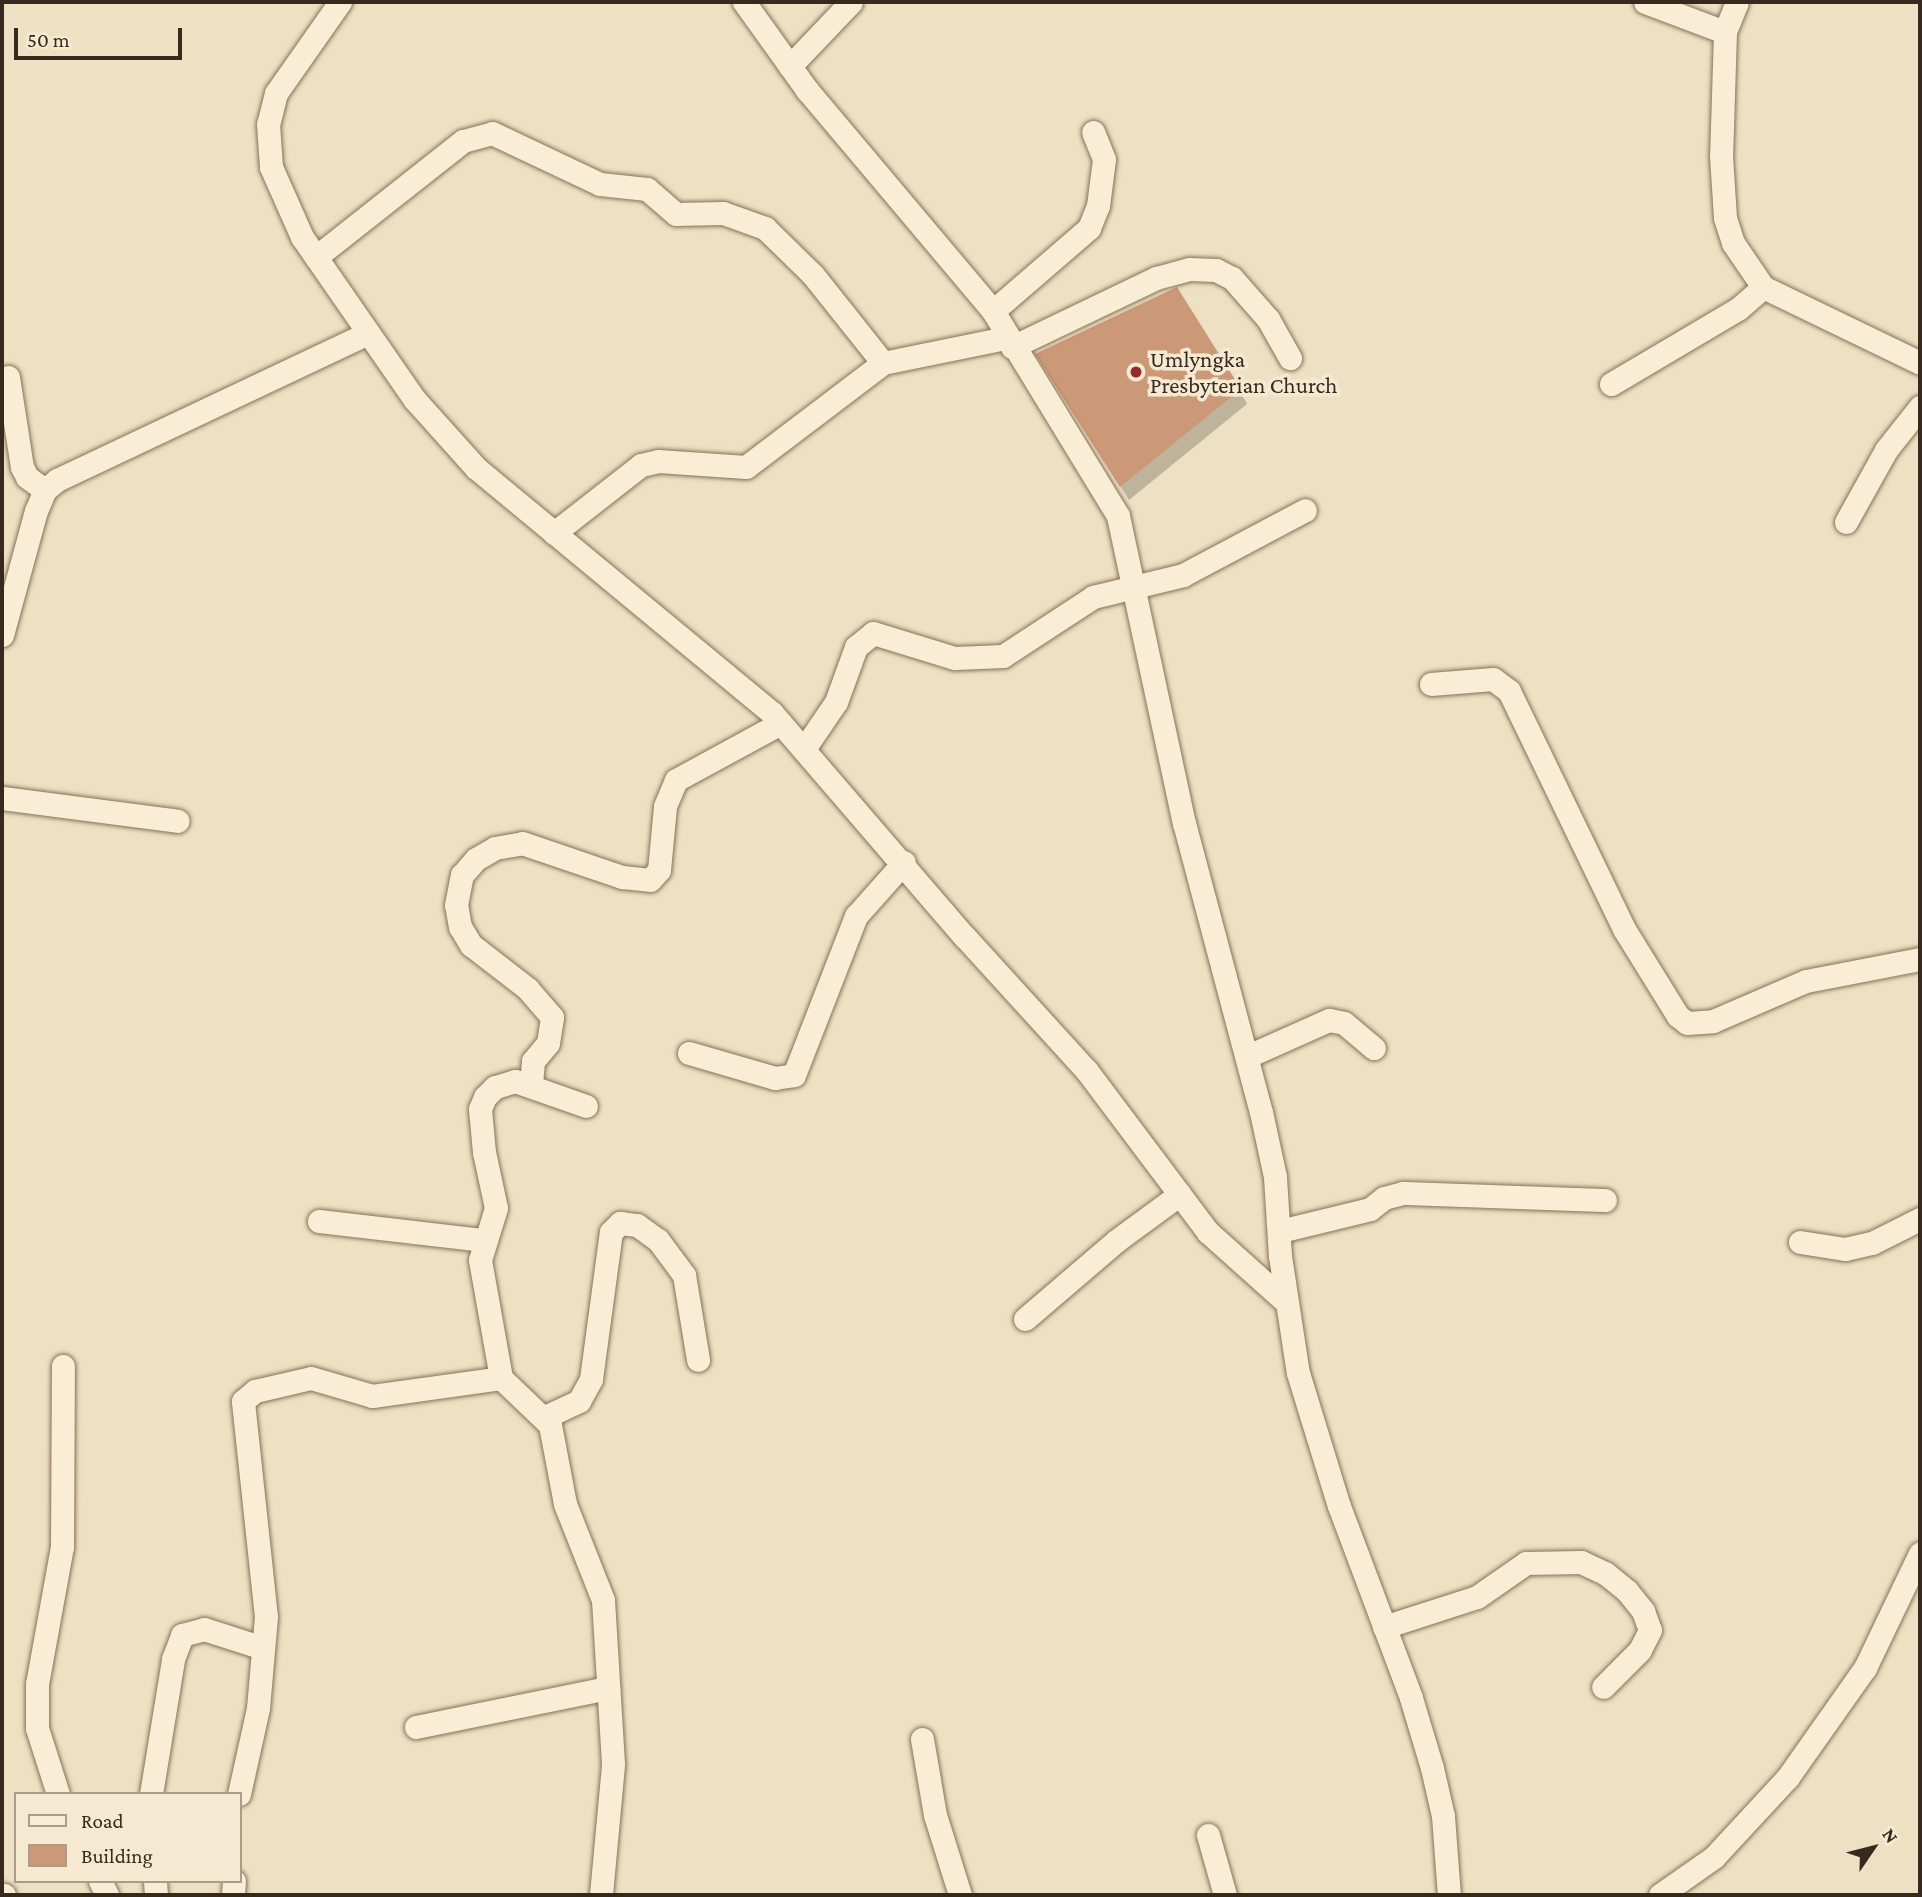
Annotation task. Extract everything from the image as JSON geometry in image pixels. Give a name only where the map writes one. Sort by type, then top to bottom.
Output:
[{"type":"street","points":[[340,2],[276,93],[268,124],[271,167],[290,215],[368,333],[452,445],[554,533],[744,686],[781,723],[904,862],[965,937],[1087,1071],[1180,1194],[1231,1256],[1286,1302]]},
{"type":"street","points":[[744,2],[790,66],[993,311],[1009,342],[1118,516],[1184,823],[1248,1056],[1275,1177],[1286,1302],[1308,1415],[1432,1768],[1443,1816],[1449,1895]]},
{"type":"street","points":[[790,66],[851,2]]},
{"type":"street","points":[[1645,2],[1725,32]]},
{"type":"street","points":[[1737,2],[1725,32],[1721,156],[1725,219],[1747,269],[1763,288],[1920,363]]},
{"type":"street","points":[[993,311],[1088,228],[1098,206],[1104,159],[1093,132]]},
{"type":"street","points":[[316,257],[463,141],[492,133],[600,184],[647,189],[676,214],[723,213],[765,228],[813,275],[883,363]]},
{"type":"street","points":[[554,533],[641,465],[658,461],[746,467],[883,363],[1009,342],[1156,278],[1203,270],[1232,278],[1247,292],[1290,358]]},
{"type":"street","points":[[1611,384],[1738,309],[1763,288]]},
{"type":"street","points":[[2,635],[45,490],[57,480],[368,333]]},
{"type":"street","points":[[8,377],[22,467],[27,477],[45,490]]},
{"type":"street","points":[[1846,522],[1886,450],[1920,407]]},
{"type":"street","points":[[804,750],[836,702],[856,648],[873,633],[955,658],[987,659],[1020,647],[1093,597],[1133,590],[1183,575],[1305,510]]},
{"type":"street","points":[[1431,684],[1493,679],[1509,691],[1624,929],[1678,1016],[1687,1023],[1713,1021],[1806,981],[1920,959]]},
{"type":"street","points":[[531,1084],[533,1061],[548,1042],[552,1017],[528,989],[471,945],[460,927],[456,905],[462,875],[476,859],[495,848],[522,843],[622,877],[650,880],[659,870],[665,806],[676,780],[781,723]]},
{"type":"street","points":[[2,798],[178,821]]},
{"type":"street","points":[[690,1053],[775,1079],[794,1075],[856,916],[904,862]]},
{"type":"street","points":[[1248,1056],[1328,1020],[1344,1023],[1374,1048]]},
{"type":"street","points":[[586,1106],[531,1084],[515,1081],[495,1087],[480,1109],[496,1208],[484,1240],[481,1287],[501,1378],[545,1417],[565,1504],[599,1582],[613,1765],[601,1895]]},
{"type":"street","points":[[1280,1231],[1370,1209],[1384,1198],[1403,1193],[1605,1200]]},
{"type":"street","points":[[1024,1320],[1116,1241],[1180,1194]]},
{"type":"street","points":[[1800,1242],[1845,1249],[1872,1243],[1920,1219]]},
{"type":"street","points":[[319,1221],[484,1240]]},
{"type":"street","points":[[545,1417],[579,1401],[591,1379],[611,1232],[620,1223],[637,1225],[658,1240],[684,1275],[698,1360]]},
{"type":"street","points":[[57,1792],[37,1728],[37,1684],[62,1547],[63,1366]]},
{"type":"street","points":[[239,1792],[258,1709],[266,1617],[242,1408],[247,1395],[311,1378],[372,1395],[501,1378]]},
{"type":"street","points":[[1660,1895],[1714,1857],[1788,1777],[1865,1668],[1920,1553]]},
{"type":"street","points":[[1384,1627],[1477,1597],[1526,1563],[1581,1562],[1605,1573],[1627,1591],[1643,1611],[1650,1630],[1640,1650],[1603,1687]]},
{"type":"street","points":[[151,1792],[173,1659],[182,1635],[205,1629],[263,1648]]},
{"type":"street","points":[[415,1727],[608,1688]]},
{"type":"street","points":[[922,1740],[935,1815],[960,1895]]},
{"type":"street","points":[[1208,1835],[1225,1895]]},
{"type":"building","name":"Umlyngka Presbyterian Church","points":[[1177,287],[1241,389],[1120,487],[1035,354]]},
{"type":"place","name":"Umlyngka Presbyterian Church","points":[[1136,372]]}]
